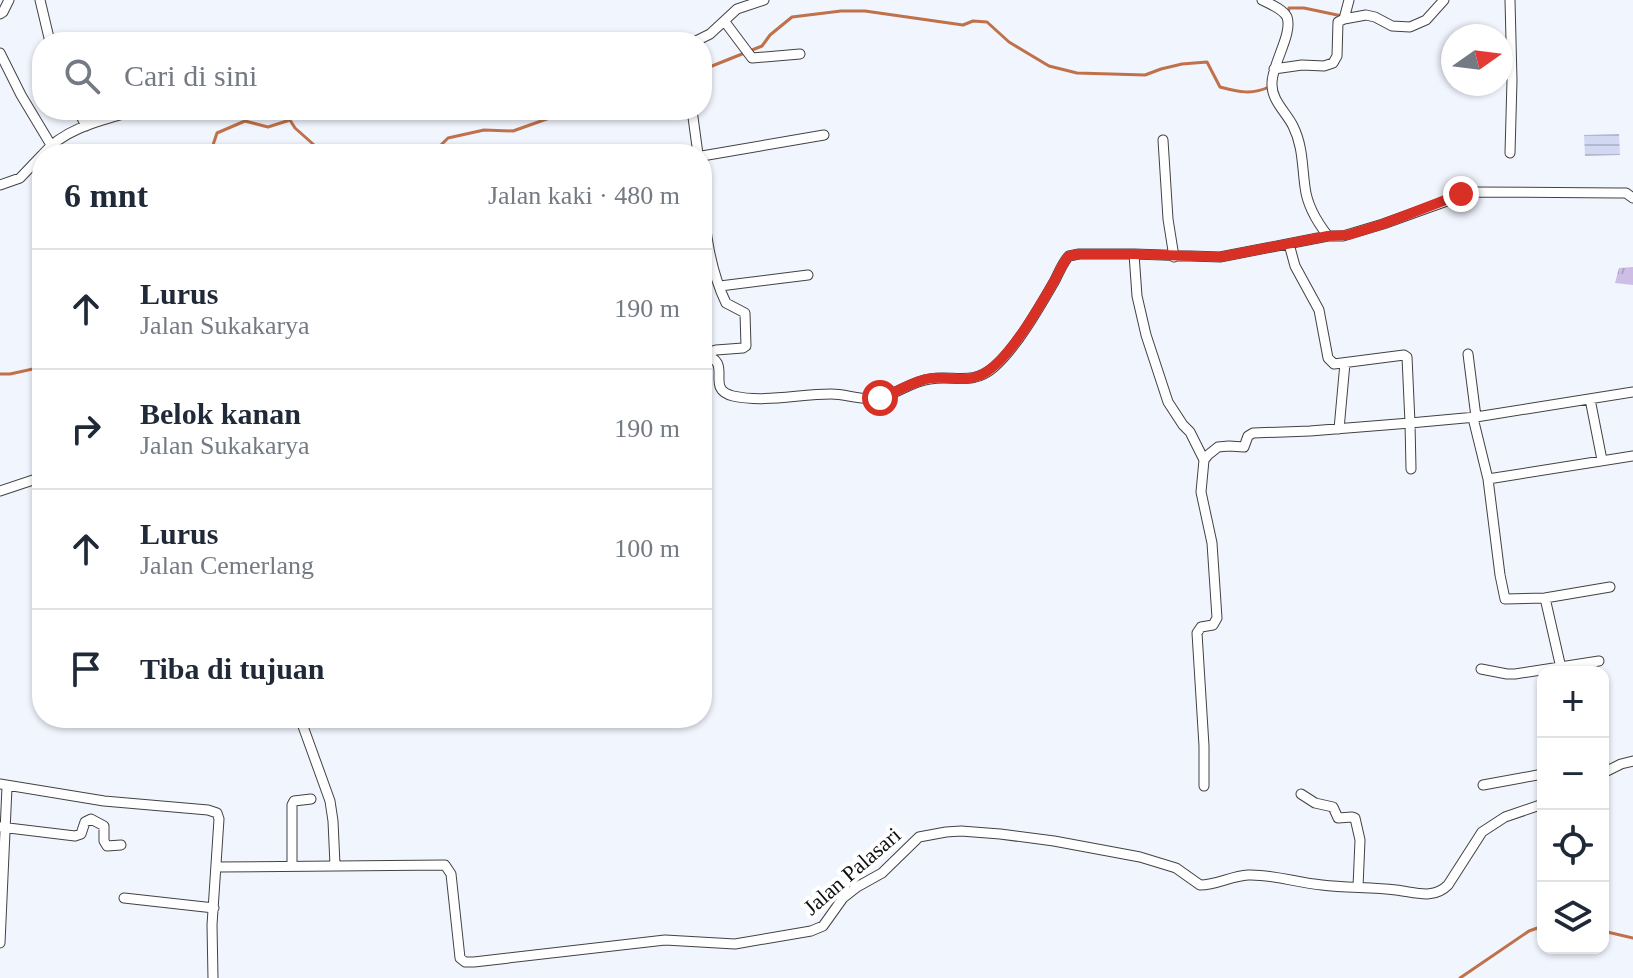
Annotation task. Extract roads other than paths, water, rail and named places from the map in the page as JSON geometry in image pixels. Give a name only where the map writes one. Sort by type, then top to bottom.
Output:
[{"type":"street","points":[[0,14],[9,0]]},
{"type":"street","points":[[40,0],[48,32]]},
{"type":"street","points":[[712,32],[737,9],[764,0]]},
{"type":"street","points":[[1262,0],[1273,3],[1286,15],[1288,28],[1274,69],[1272,89],[1275,99],[1293,125],[1304,166],[1306,197],[1328,236]]},
{"type":"street","points":[[1344,19],[1349,0]]},
{"type":"street","points":[[1510,0],[1510,153]]},
{"type":"street","points":[[1274,69],[1333,63],[1337,56],[1338,22],[1344,19],[1366,15],[1392,26],[1410,27],[1432,15],[1440,1]]},
{"type":"street","points":[[725,22],[752,58],[800,54]]},
{"type":"street","points":[[0,53],[32,113]]},
{"type":"street","points":[[36,120],[50,144]]},
{"type":"street","points":[[83,120],[86,126]]},
{"type":"street","points":[[52,144],[66,134],[105,120]]},
{"type":"street","points":[[694,120],[698,144]]},
{"type":"street","points":[[712,153],[824,135]]},
{"type":"street","points":[[1163,140],[1168,219],[1174,257]]},
{"type":"street","points":[[0,185],[20,178],[32,165]]},
{"type":"street","points":[[712,358],[720,369],[721,391],[729,395],[746,398],[830,394],[870,399],[933,378],[963,380],[989,370],[1008,352],[1038,308],[1066,258],[1079,254],[1220,257],[1328,236],[1343,236],[1472,192],[1626,193],[1633,198]]},
{"type":"street","points":[[1289,244],[1295,266],[1319,310],[1329,360],[1334,364],[1407,357],[1411,469]]},
{"type":"street","points":[[1134,254],[1137,296],[1168,402],[1190,432],[1204,460],[1201,492],[1212,543],[1217,618],[1213,625],[1201,627],[1197,633],[1204,786]]},
{"type":"street","points":[[712,260],[726,303],[745,313],[746,346],[712,351]]},
{"type":"street","points":[[720,286],[808,275]]},
{"type":"street","points":[[1468,354],[1475,418],[1488,479],[1505,597],[1508,600],[1545,598],[1610,587]]},
{"type":"street","points":[[1339,429],[1345,363]]},
{"type":"street","points":[[1204,460],[1218,447],[1245,446],[1248,436],[1253,433],[1475,418],[1633,392]]},
{"type":"street","points":[[1590,399],[1602,460]]},
{"type":"street","points":[[1488,479],[1633,456]]},
{"type":"street","points":[[0,491],[32,480]]},
{"type":"street","points":[[1545,598],[1560,666]]},
{"type":"street","points":[[1575,666],[1599,661]]},
{"type":"street","points":[[1481,669],[1507,674],[1537,671]]},
{"type":"street","points":[[304,728],[332,810],[335,865]]},
{"type":"street","points":[[1609,770],[1633,761]]},
{"type":"street","points":[[1483,785],[1537,775]]},
{"type":"street","points":[[0,943],[4,786],[104,801],[213,811],[219,819],[212,925],[213,978]]},
{"type":"street","points":[[1301,794],[1315,803],[1333,807],[1338,818],[1355,818],[1360,840],[1358,887]]},
{"type":"street","points":[[292,866],[292,805],[294,801],[311,799]]},
{"type":"street","name":"Jalan Palasari","points":[[217,867],[441,864],[447,867],[451,878],[460,958],[465,962],[474,962],[665,940],[735,944],[811,931],[823,926],[843,898],[882,873],[919,837],[946,832],[1000,834],[1128,854],[1176,868],[1200,885],[1252,875],[1323,885],[1436,894],[1448,885],[1482,832],[1505,817],[1537,806]]},
{"type":"street","points":[[2,827],[75,836],[81,834],[85,822],[91,819],[104,826],[107,846],[121,845]]},
{"type":"street","points":[[124,898],[214,908]]},
{"type":"waterway","points":[[1288,14],[1289,8],[1304,8],[1342,16]]},
{"type":"waterway","points":[[712,66],[762,46],[792,17],[865,11],[963,25],[973,21],[987,22],[1009,42],[1049,66],[1077,73],[1145,75],[1182,64],[1207,62],[1220,87],[1245,92],[1269,87]]},
{"type":"waterway","points":[[213,144],[217,133],[245,121],[268,127],[290,120]]},
{"type":"waterway","points":[[290,120],[313,144]]},
{"type":"waterway","points":[[442,144],[448,138],[484,130],[513,131],[544,120]]},
{"type":"waterway","points":[[0,374],[32,369]]},
{"type":"waterway","points":[[1460,978],[1537,928]]},
{"type":"waterway","points":[[1609,932],[1633,938]]}]
